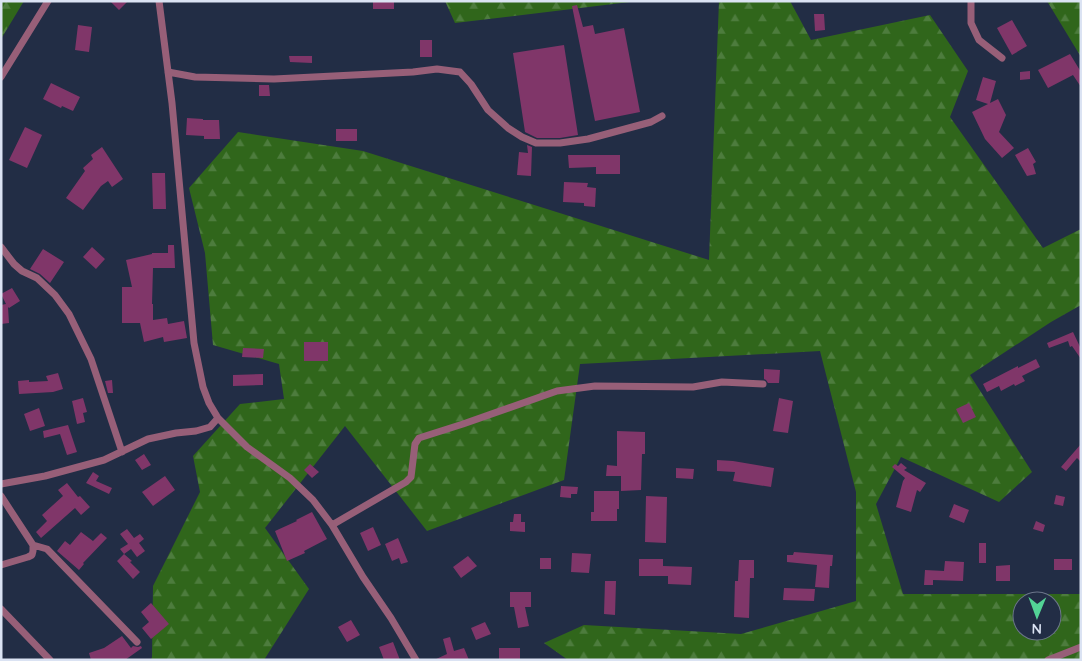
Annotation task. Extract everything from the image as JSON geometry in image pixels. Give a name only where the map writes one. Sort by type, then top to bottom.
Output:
[{"type":"street","points":[[1,77],[48,1]]},
{"type":"street","points":[[159,1],[168,72],[194,343],[203,387],[209,403],[218,418],[247,447],[290,478],[313,500],[332,525],[416,660]]},
{"type":"street","points":[[972,1],[971,23],[979,40],[1002,58]]},
{"type":"street","points":[[168,72],[194,77],[274,79],[413,72],[437,69],[460,72],[471,84],[488,110],[508,128],[536,143],[560,143],[588,139],[651,122],[662,116]]},
{"type":"street","points":[[1,247],[22,271],[36,278],[55,294],[69,314],[91,359],[122,452]]},
{"type":"street","points":[[332,525],[406,482],[411,477],[415,444],[419,438],[557,391],[596,386],[693,387],[722,382],[763,384]]},
{"type":"street","points":[[1,484],[44,476],[104,460],[148,439],[210,427],[218,418]]},
{"type":"street","points":[[1,496],[33,545],[34,551],[32,555],[1,565]]},
{"type":"street","points":[[33,545],[47,549],[137,642]]},
{"type":"street","points":[[1,610],[50,660]]},
{"type":"street","points":[[1048,660],[1081,647]]},
{"type":"green space","points":[[1,1],[24,1],[1,39]]},
{"type":"green space","points":[[445,1],[638,1],[455,23]]},
{"type":"green space","points":[[719,1],[790,1],[811,40],[930,15],[968,71],[950,117],[1043,248],[1081,229],[1081,305],[1051,322],[970,375],[1032,472],[999,502],[901,457],[876,504],[903,594],[1012,594],[1012,641],[1062,641],[1062,594],[1081,594],[1081,660],[568,660],[544,643],[584,625],[741,634],[856,601],[856,492],[820,351],[580,364],[564,480],[427,531],[345,426],[265,528],[309,589],[264,660],[151,660],[153,586],[200,492],[193,456],[240,404],[284,399],[279,364],[213,345],[205,253],[189,188],[238,132],[363,151],[709,260]]},
{"type":"green space","points":[[1047,1],[1081,1],[1081,57]]},
{"type":"building","points":[[110,1],[128,1],[119,10]]},
{"type":"building","points":[[373,1],[394,1],[394,9],[373,9]]},
{"type":"building","points":[[577,5],[583,27],[593,25],[595,34],[624,28],[640,112],[595,121],[572,6]]},
{"type":"building","points":[[814,14],[824,14],[825,30],[815,31]]},
{"type":"building","points":[[1012,20],[1027,46],[1012,55],[997,28]]},
{"type":"building","points":[[78,25],[92,27],[89,52],[75,50]]},
{"type":"building","points":[[420,40],[432,40],[432,57],[420,57]]},
{"type":"building","points":[[564,45],[578,135],[560,138],[537,138],[525,132],[513,53]]},
{"type":"building","points":[[1070,54],[1081,72],[1081,87],[1073,75],[1048,88],[1038,70]]},
{"type":"building","points":[[289,56],[312,56],[312,63],[290,62]]},
{"type":"building","points":[[1030,71],[1030,79],[1020,80],[1020,72]]},
{"type":"building","points":[[983,77],[996,81],[990,103],[998,99],[1006,115],[999,132],[1014,148],[1002,158],[985,139],[972,112],[988,104],[976,100]]},
{"type":"building","points":[[51,83],[80,97],[73,111],[62,106],[61,108],[43,99]]},
{"type":"building","points":[[259,85],[269,85],[270,96],[259,96]]},
{"type":"building","points":[[187,118],[219,120],[220,139],[204,139],[204,136],[186,135]]},
{"type":"building","points":[[25,127],[42,135],[27,168],[9,160]]},
{"type":"building","points":[[336,129],[357,129],[357,141],[336,141]]},
{"type":"building","points":[[527,145],[532,147],[531,176],[517,175],[519,152],[528,153]]},
{"type":"building","points":[[102,147],[123,179],[112,187],[108,181],[101,186],[83,210],[66,198],[85,171],[83,168],[93,159],[91,155]]},
{"type":"building","points":[[1028,148],[1036,162],[1033,164],[1036,174],[1027,176],[1015,155]]},
{"type":"building","points":[[568,155],[620,155],[620,174],[596,174],[596,167],[569,168]]},
{"type":"building","points":[[152,173],[165,173],[166,209],[153,209]]},
{"type":"building","points":[[564,182],[588,183],[587,187],[596,188],[595,207],[584,206],[584,203],[563,202]]},
{"type":"building","points":[[168,245],[174,245],[175,268],[153,268],[153,320],[167,318],[168,324],[184,321],[187,338],[164,342],[163,337],[144,342],[140,323],[122,323],[122,287],[132,287],[126,260],[152,253],[168,253]]},
{"type":"building","points":[[92,247],[105,259],[96,269],[83,257]]},
{"type":"building","points":[[43,249],[64,262],[50,283],[40,274],[30,269]]},
{"type":"building","points":[[12,288],[20,301],[8,307],[9,323],[1,324],[1,305],[6,304],[1,294]]},
{"type":"building","points":[[1073,332],[1081,349],[1081,359],[1072,346],[1070,347],[1068,341],[1049,348],[1047,343]]},
{"type":"building","points":[[304,342],[328,342],[328,361],[304,361]]},
{"type":"building","points":[[243,348],[264,349],[263,358],[242,357]]},
{"type":"building","points":[[1036,359],[1040,367],[1022,376],[1025,381],[1001,391],[999,386],[987,392],[983,384]]},
{"type":"building","points":[[764,369],[780,370],[779,383],[768,383],[764,379]]},
{"type":"building","points":[[58,373],[63,389],[53,392],[19,394],[18,381],[48,381],[46,376]]},
{"type":"building","points":[[263,374],[263,385],[233,386],[233,375]]},
{"type":"building","points":[[112,380],[113,393],[108,393],[105,381]]},
{"type":"building","points":[[83,398],[87,412],[83,413],[85,422],[77,424],[72,401]]},
{"type":"building","points":[[779,398],[793,401],[788,433],[773,431]]},
{"type":"building","points":[[969,403],[976,417],[963,423],[956,409]]},
{"type":"building","points":[[39,408],[45,426],[30,431],[24,414]]},
{"type":"building","points":[[68,425],[77,452],[67,455],[60,434],[44,438],[43,431]]},
{"type":"building","points":[[617,431],[645,432],[645,454],[642,454],[641,490],[621,491],[621,476],[606,476],[607,465],[617,466]]},
{"type":"building","points":[[1081,444],[1081,462],[1077,458],[1066,471],[1061,467]]},
{"type":"building","points":[[144,454],[151,465],[142,470],[135,460]]},
{"type":"building","points":[[717,460],[774,468],[771,487],[733,481],[735,472],[717,471]]},
{"type":"building","points":[[901,463],[907,468],[904,470],[926,483],[920,492],[917,490],[911,512],[896,507],[905,478],[892,467],[895,464],[898,466]]},
{"type":"building","points":[[310,464],[319,472],[312,478],[304,470]]},
{"type":"building","points":[[676,468],[694,469],[693,479],[676,478]]},
{"type":"building","points":[[93,472],[99,476],[96,481],[112,488],[109,494],[86,483]]},
{"type":"building","points":[[165,476],[175,490],[153,506],[142,492]]},
{"type":"building","points":[[67,483],[78,497],[80,496],[90,507],[81,515],[75,508],[41,538],[36,532],[47,521],[42,515],[63,496],[58,490]]},
{"type":"building","points":[[561,486],[578,487],[577,494],[571,494],[571,498],[560,497]]},
{"type":"building","points":[[594,491],[619,491],[617,521],[591,521],[591,512],[594,512]]},
{"type":"building","points":[[1056,495],[1065,497],[1063,506],[1054,504]]},
{"type":"building","points":[[646,496],[667,497],[666,543],[645,542]]},
{"type":"building","points":[[954,504],[969,510],[964,523],[949,517]]},
{"type":"building","points":[[312,512],[327,539],[304,551],[305,553],[287,561],[275,531]]},
{"type":"building","points":[[514,514],[521,514],[521,522],[525,522],[525,532],[510,531],[510,522],[513,522]]},
{"type":"building","points":[[1036,521],[1045,525],[1043,532],[1033,529]]},
{"type":"building","points":[[373,527],[381,545],[368,551],[360,533]]},
{"type":"building","points":[[127,529],[134,538],[140,534],[144,539],[139,543],[145,551],[137,557],[131,549],[124,554],[120,549],[128,544],[120,534]]},
{"type":"building","points":[[81,532],[93,541],[101,533],[107,538],[83,563],[79,570],[57,551],[65,541],[70,545]]},
{"type":"building","points":[[398,538],[408,562],[401,564],[399,558],[392,561],[385,544]]},
{"type":"building","points":[[979,543],[986,543],[986,563],[979,563]]},
{"type":"building","points":[[794,552],[833,555],[832,566],[830,566],[829,588],[815,587],[817,565],[787,562],[787,555],[793,555]]},
{"type":"building","points":[[572,553],[591,554],[589,573],[571,572]]},
{"type":"building","points":[[124,554],[140,572],[133,579],[117,561]]},
{"type":"building","points":[[468,556],[477,566],[461,578],[453,567]]},
{"type":"building","points":[[540,558],[551,558],[551,569],[540,569]]},
{"type":"building","points":[[639,559],[663,559],[663,566],[692,567],[691,585],[668,584],[668,576],[639,576]]},
{"type":"building","points":[[1054,559],[1072,559],[1072,570],[1054,570]]},
{"type":"building","points":[[739,560],[754,560],[754,578],[750,578],[749,618],[734,617],[735,581],[738,581]]},
{"type":"building","points":[[945,561],[964,562],[963,581],[933,580],[933,585],[924,585],[925,570],[944,571]]},
{"type":"building","points":[[1010,565],[1010,581],[996,581],[996,566]]},
{"type":"building","points":[[605,581],[616,581],[615,615],[604,614]]},
{"type":"building","points":[[784,588],[815,589],[814,601],[783,600]]},
{"type":"building","points":[[510,592],[531,592],[531,607],[525,607],[529,626],[518,628],[514,607],[510,607]]},
{"type":"building","points":[[151,603],[169,624],[151,639],[142,628],[149,622],[141,612]]},
{"type":"building","points":[[351,620],[360,635],[347,642],[338,627]]},
{"type":"building","points":[[485,622],[491,634],[476,640],[471,628]]},
{"type":"building","points":[[122,636],[131,648],[133,646],[141,646],[142,648],[125,660],[91,660],[89,653],[104,648]]},
{"type":"building","points":[[450,637],[454,651],[464,648],[469,660],[434,660],[447,654],[443,639]]},
{"type":"building","points":[[393,642],[400,660],[384,660],[379,647]]},
{"type":"building","points":[[499,648],[520,648],[520,660],[499,660]]}]
